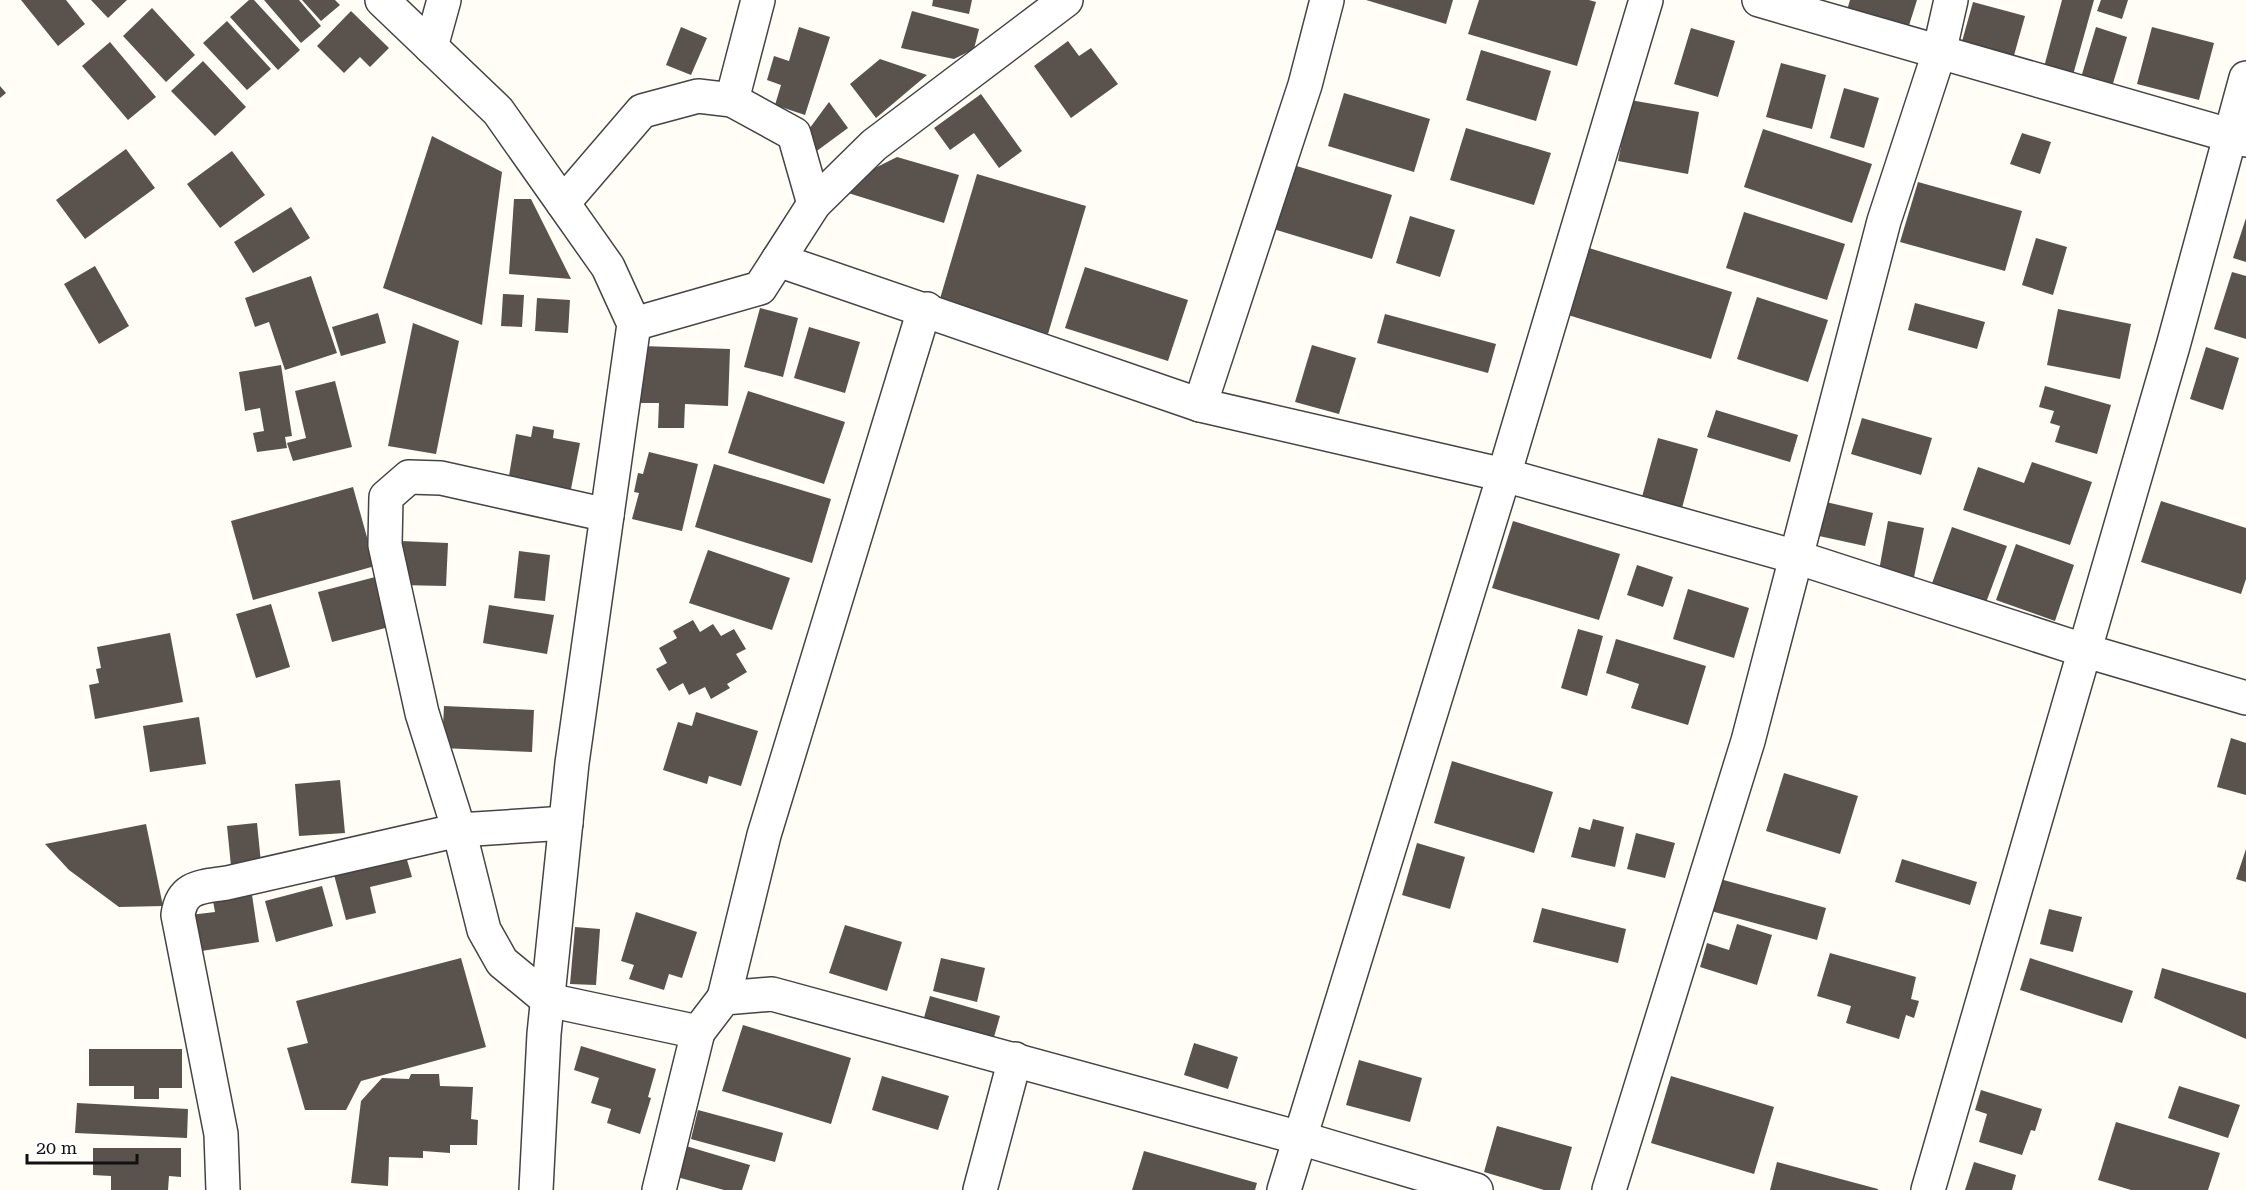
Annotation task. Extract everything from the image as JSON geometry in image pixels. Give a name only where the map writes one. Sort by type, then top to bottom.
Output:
[{"type":"street","points":[[382,0],[498,111],[608,267],[634,324],[572,763],[544,1034],[536,1190]]},
{"type":"street","points":[[431,47],[444,0]]},
{"type":"street","points":[[732,100],[758,0]]},
{"type":"street","points":[[634,324],[760,288],[814,204],[874,145],[1066,0]]},
{"type":"street","points":[[1200,405],[1305,86],[1327,0]]},
{"type":"street","points":[[1284,1190],[1504,475],[1646,0]]},
{"type":"street","points":[[1759,0],[2238,137]]},
{"type":"street","points":[[1610,1190],[1748,741],[1884,221],[1939,53],[1951,0]]},
{"type":"street","points":[[1928,1190],[2083,650],[2238,137],[2246,78]]},
{"type":"street","points":[[563,202],[642,111],[698,96],[732,100],[794,134],[814,204]]},
{"type":"street","points":[[778,260],[1200,405],[1504,475],[1796,557],[2083,650],[2246,698]]},
{"type":"street","points":[[659,1190],[698,1032],[724,998],[764,835],[925,310]]},
{"type":"street","points":[[607,515],[441,478],[409,477],[386,497],[385,545],[422,712],[459,830],[484,930],[502,962],[548,1000],[698,1032]]},
{"type":"street","points":[[223,1190],[221,1134],[178,915],[180,903],[193,888],[227,883],[459,830],[566,823]]},
{"type":"street","points":[[724,998],[772,994],[1300,1138],[1476,1190]]},
{"type":"street","points":[[981,1190],[1015,1059]]},
{"type":"building","points":[[21,0],[66,0],[85,24],[58,46]]},
{"type":"building","points":[[91,0],[127,0],[108,18]]},
{"type":"building","points":[[249,0],[254,0],[300,50],[278,70],[230,17]]},
{"type":"building","points":[[264,0],[299,0],[321,26],[301,43]]},
{"type":"building","points":[[302,0],[335,0],[340,5],[321,21]]},
{"type":"building","points":[[933,0],[972,0],[969,14],[932,6]]},
{"type":"building","points":[[1366,0],[1453,0],[1446,24]]},
{"type":"building","points":[[1479,0],[1589,0],[1596,2],[1577,66],[1468,34]]},
{"type":"building","points":[[1850,0],[1917,0],[1906,35],[1845,17]]},
{"type":"building","points":[[2062,0],[2094,0],[2073,75],[2044,67]]},
{"type":"building","points":[[2101,0],[2128,0],[2122,19],[2097,11]]},
{"type":"building","points":[[1973,2],[2025,16],[2013,59],[1961,45]]},
{"type":"building","points":[[152,8],[195,55],[166,82],[123,36]]},
{"type":"building","points":[[351,11],[389,48],[370,67],[360,57],[344,73],[317,46]]},
{"type":"building","points":[[912,11],[979,29],[974,49],[954,59],[901,48]]},
{"type":"building","points":[[227,21],[271,69],[247,90],[203,43]]},
{"type":"building","points":[[681,27],[707,38],[691,75],[666,65]]},
{"type":"building","points":[[799,27],[830,37],[805,115],[775,105],[781,85],[767,80],[774,56],[789,61]]},
{"type":"building","points":[[2096,27],[2127,37],[2111,90],[2080,81]]},
{"type":"building","points":[[2152,27],[2214,43],[2199,100],[2137,84]]},
{"type":"building","points":[[1691,28],[1735,41],[1718,97],[1674,84]]},
{"type":"building","points":[[1068,41],[1079,56],[1091,48],[1118,84],[1071,118],[1034,66]]},
{"type":"building","points":[[110,42],[156,97],[128,120],[82,66]]},
{"type":"building","points":[[1481,50],[1551,71],[1536,121],[1466,100]]},
{"type":"building","points":[[880,59],[927,75],[876,118],[850,84]]},
{"type":"building","points":[[203,61],[246,107],[215,136],[171,91]]},
{"type":"building","points":[[1781,63],[1826,75],[1812,129],[1766,117]]},
{"type":"building","points":[[0,86],[6,93],[0,98]]},
{"type":"building","points":[[1844,88],[1879,98],[1864,148],[1830,138]]},
{"type":"building","points":[[1344,93],[1430,119],[1414,172],[1328,146]]},
{"type":"building","points":[[981,94],[1022,151],[999,168],[974,133],[950,150],[934,128]]},
{"type":"building","points":[[1630,100],[1699,112],[1688,174],[1618,161]]},
{"type":"building","points":[[829,102],[848,128],[814,153],[801,140]]},
{"type":"building","points":[[1466,128],[1551,153],[1534,205],[1450,180]]},
{"type":"building","points":[[1763,129],[1872,164],[1852,223],[1744,187]]},
{"type":"building","points":[[2022,133],[2051,142],[2040,174],[2010,164]]},
{"type":"building","points":[[432,136],[502,172],[482,325],[383,288]]},
{"type":"building","points":[[126,149],[155,188],[85,239],[56,200]]},
{"type":"building","points":[[232,151],[265,195],[220,228],[187,184]]},
{"type":"building","points":[[897,157],[959,175],[944,223],[845,192],[867,172]]},
{"type":"building","points":[[1290,164],[1392,195],[1372,259],[1270,228]]},
{"type":"building","points":[[977,174],[1086,206],[1048,334],[939,302]]},
{"type":"building","points":[[1918,182],[2022,211],[2005,271],[1900,242]]},
{"type":"building","points":[[514,199],[531,199],[571,279],[509,274]]},
{"type":"building","points":[[291,207],[310,238],[253,273],[234,242]]},
{"type":"building","points":[[1744,212],[1845,244],[1827,300],[1726,268]]},
{"type":"building","points":[[1410,216],[1455,230],[1440,277],[1396,263]]},
{"type":"building","points":[[2246,218],[2246,262],[2233,258]]},
{"type":"building","points":[[2036,238],[2067,247],[2053,295],[2022,285]]},
{"type":"building","points":[[1589,248],[1732,292],[1711,359],[1568,315]]},
{"type":"building","points":[[95,266],[129,326],[99,344],[64,284]]},
{"type":"building","points":[[1085,267],[1188,300],[1168,361],[1065,328]]},
{"type":"building","points":[[2232,272],[2246,276],[2246,339],[2214,329]]},
{"type":"building","points":[[311,276],[337,353],[285,370],[269,322],[255,327],[245,298]]},
{"type":"building","points":[[503,294],[524,295],[522,327],[501,326]]},
{"type":"building","points":[[1757,297],[1828,320],[1808,382],[1737,359]]},
{"type":"building","points":[[537,298],[570,300],[568,333],[535,331]]},
{"type":"building","points":[[1915,303],[1985,322],[1977,349],[1908,330]]},
{"type":"building","points":[[760,308],[798,318],[783,377],[744,367]]},
{"type":"building","points":[[2058,309],[2131,324],[2120,379],[2047,365]]},
{"type":"building","points":[[378,313],[386,343],[341,356],[332,327]]},
{"type":"building","points":[[1385,314],[1496,344],[1488,373],[1377,343]]},
{"type":"building","points":[[413,323],[459,341],[436,454],[388,446]]},
{"type":"building","points":[[809,327],[860,342],[845,393],[794,378]]},
{"type":"building","points":[[1312,345],[1356,358],[1339,414],[1295,402]]},
{"type":"building","points":[[642,346],[730,349],[728,406],[685,404],[684,428],[658,428],[659,403],[640,403]]},
{"type":"building","points":[[2206,347],[2239,358],[2223,410],[2190,399]]},
{"type":"building","points":[[281,365],[292,436],[285,437],[287,448],[257,452],[253,433],[264,431],[260,408],[245,411],[239,372]]},
{"type":"building","points":[[335,381],[352,447],[293,461],[287,443],[306,438],[295,391]]},
{"type":"building","points":[[2045,386],[2111,405],[2097,454],[2055,442],[2060,426],[2050,423],[2054,411],[2039,407]]},
{"type":"building","points":[[748,391],[845,422],[824,484],[728,453]]},
{"type":"building","points":[[1716,410],[1798,435],[1790,462],[1707,437]]},
{"type":"building","points":[[1862,418],[1932,438],[1921,475],[1851,454]]},
{"type":"building","points":[[533,426],[554,430],[553,438],[580,443],[570,494],[507,488],[516,434],[531,437]]},
{"type":"building","points":[[1658,438],[1698,449],[1679,519],[1639,508]]},
{"type":"building","points":[[649,452],[698,464],[682,531],[632,519],[639,493],[634,492],[638,473],[643,474]]},
{"type":"building","points":[[2032,462],[2092,482],[2070,545],[1963,510],[1978,467],[2024,483]]},
{"type":"building","points":[[714,464],[831,499],[812,563],[695,527]]},
{"type":"building","points":[[353,487],[375,566],[253,600],[231,521]]},
{"type":"building","points":[[2161,501],[2246,528],[2246,579],[2241,594],[2141,562]]},
{"type":"building","points":[[1826,502],[1873,513],[1865,546],[1819,536]]},
{"type":"building","points":[[1513,521],[1620,554],[1599,620],[1492,588]]},
{"type":"building","points":[[1888,521],[1924,528],[1913,582],[1878,576]]},
{"type":"building","points":[[1952,527],[2007,546],[1984,608],[1930,589]]},
{"type":"building","points":[[401,541],[448,543],[446,586],[399,585]]},
{"type":"building","points":[[2016,544],[2074,565],[2055,621],[1996,600]]},
{"type":"building","points":[[708,550],[790,578],[772,630],[689,603]]},
{"type":"building","points":[[519,551],[550,555],[545,601],[514,598]]},
{"type":"building","points":[[1637,565],[1673,577],[1663,607],[1627,595]]},
{"type":"building","points":[[379,576],[393,626],[332,642],[318,592]]},
{"type":"building","points":[[1688,589],[1749,608],[1734,658],[1673,639]]},
{"type":"building","points":[[271,604],[290,667],[256,678],[236,614]]},
{"type":"building","points":[[489,605],[554,615],[547,654],[483,643]]},
{"type":"building","points":[[693,620],[700,632],[713,624],[721,636],[734,629],[746,649],[736,654],[747,672],[727,684],[730,688],[711,699],[705,687],[689,695],[683,683],[669,691],[656,669],[667,663],[659,648],[677,638],[673,631]]},
{"type":"building","points":[[1578,629],[1603,636],[1587,696],[1561,688]]},
{"type":"building","points":[[170,633],[183,702],[95,719],[89,685],[99,683],[96,669],[101,668],[97,647]]},
{"type":"building","points":[[1616,639],[1706,666],[1688,725],[1631,708],[1639,684],[1606,673]]},
{"type":"building","points":[[444,706],[534,710],[532,752],[442,748]]},
{"type":"building","points":[[696,712],[758,731],[741,786],[709,776],[707,784],[663,770],[678,722],[692,726]]},
{"type":"building","points":[[199,717],[206,764],[150,772],[143,726]]},
{"type":"building","points":[[2231,738],[2246,743],[2246,795],[2217,787]]},
{"type":"building","points":[[1452,761],[1553,792],[1534,853],[1434,823]]},
{"type":"building","points":[[1784,773],[1858,796],[1840,854],[1766,831]]},
{"type":"building","points":[[340,780],[345,833],[299,836],[295,784]]},
{"type":"building","points":[[1593,819],[1624,827],[1615,867],[1571,857],[1579,827],[1590,830]]},
{"type":"building","points":[[257,823],[261,863],[231,866],[227,826]]},
{"type":"building","points":[[146,824],[163,906],[119,907],[69,870],[45,844]]},
{"type":"building","points":[[1636,833],[1675,843],[1665,878],[1627,869]]},
{"type":"building","points":[[1417,843],[1465,857],[1450,909],[1402,895]]},
{"type":"building","points":[[2246,849],[2246,882],[2236,879]]},
{"type":"building","points":[[405,853],[412,877],[370,887],[376,913],[346,920],[333,871]]},
{"type":"building","points":[[1902,859],[1977,882],[1970,905],[1895,882]]},
{"type":"building","points":[[1720,879],[1826,908],[1817,940],[1711,911]]},
{"type":"building","points":[[322,886],[333,926],[276,942],[265,901]]},
{"type":"building","points":[[252,895],[259,942],[195,952],[190,915],[215,912],[213,901]]},
{"type":"building","points":[[1542,908],[1626,929],[1618,963],[1533,942]]},
{"type":"building","points":[[2049,909],[2082,917],[2073,952],[2040,944]]},
{"type":"building","points":[[636,912],[697,932],[682,978],[669,974],[664,990],[629,979],[634,965],[621,961]]},
{"type":"building","points":[[1737,924],[1772,935],[1757,985],[1700,967],[1707,943],[1729,950]]},
{"type":"building","points":[[845,925],[902,942],[887,991],[829,973]]},
{"type":"building","points":[[575,927],[600,929],[596,985],[570,984]]},
{"type":"building","points":[[1830,953],[1916,977],[1911,999],[1919,1001],[1914,1018],[1906,1015],[1899,1039],[1846,1023],[1851,1006],[1817,996]]},
{"type":"building","points":[[461,958],[486,1047],[361,1081],[346,1110],[305,1110],[287,1048],[308,1043],[296,1001]]},
{"type":"building","points":[[941,958],[985,968],[977,1002],[933,991]]},
{"type":"building","points":[[2030,958],[2133,991],[2122,1023],[2020,990]]},
{"type":"building","points":[[2162,968],[2246,993],[2246,1039],[2154,998]]},
{"type":"building","points":[[930,996],[1000,1016],[992,1044],[922,1025]]},
{"type":"building","points":[[743,1025],[851,1058],[831,1124],[722,1091]]},
{"type":"building","points":[[1194,1043],[1238,1057],[1228,1089],[1184,1075]]},
{"type":"building","points":[[581,1046],[656,1069],[648,1097],[651,1098],[640,1134],[607,1123],[611,1109],[591,1103],[599,1078],[574,1070]]},
{"type":"building","points":[[89,1049],[182,1049],[182,1088],[159,1088],[159,1099],[134,1099],[134,1086],[89,1086]]},
{"type":"building","points":[[1359,1060],[1422,1078],[1410,1122],[1346,1105]]},
{"type":"building","points":[[411,1074],[439,1074],[440,1086],[473,1087],[471,1119],[478,1120],[477,1145],[450,1145],[450,1153],[423,1151],[423,1158],[389,1157],[388,1186],[351,1183],[361,1101],[382,1078],[409,1079]]},
{"type":"building","points":[[882,1076],[949,1096],[938,1130],[872,1110]]},
{"type":"building","points":[[1671,1076],[1774,1107],[1754,1174],[1651,1143]]},
{"type":"building","points":[[2179,1086],[2240,1105],[2228,1138],[2168,1118]]},
{"type":"building","points":[[1981,1090],[2042,1109],[2035,1131],[2031,1130],[2022,1155],[1979,1142],[1987,1114],[1975,1110]]},
{"type":"building","points":[[77,1103],[188,1109],[187,1138],[75,1133]]},
{"type":"building","points":[[698,1110],[783,1133],[775,1162],[691,1139]]},
{"type":"building","points":[[2116,1122],[2220,1153],[2208,1190],[2131,1190],[2098,1180]]},
{"type":"building","points":[[1497,1126],[1572,1147],[1560,1190],[1544,1190],[1484,1172]]},
{"type":"building","points":[[686,1146],[750,1165],[742,1190],[724,1190],[677,1177]]},
{"type":"building","points":[[93,1148],[181,1148],[181,1177],[169,1176],[168,1190],[111,1190],[111,1176],[93,1175]]},
{"type":"building","points":[[1144,1151],[1257,1183],[1255,1190],[1132,1190]]},
{"type":"building","points":[[1777,1162],[1878,1189],[1878,1190],[1770,1190]]},
{"type":"building","points":[[1974,1162],[2016,1175],[2012,1190],[1965,1190]]}]
